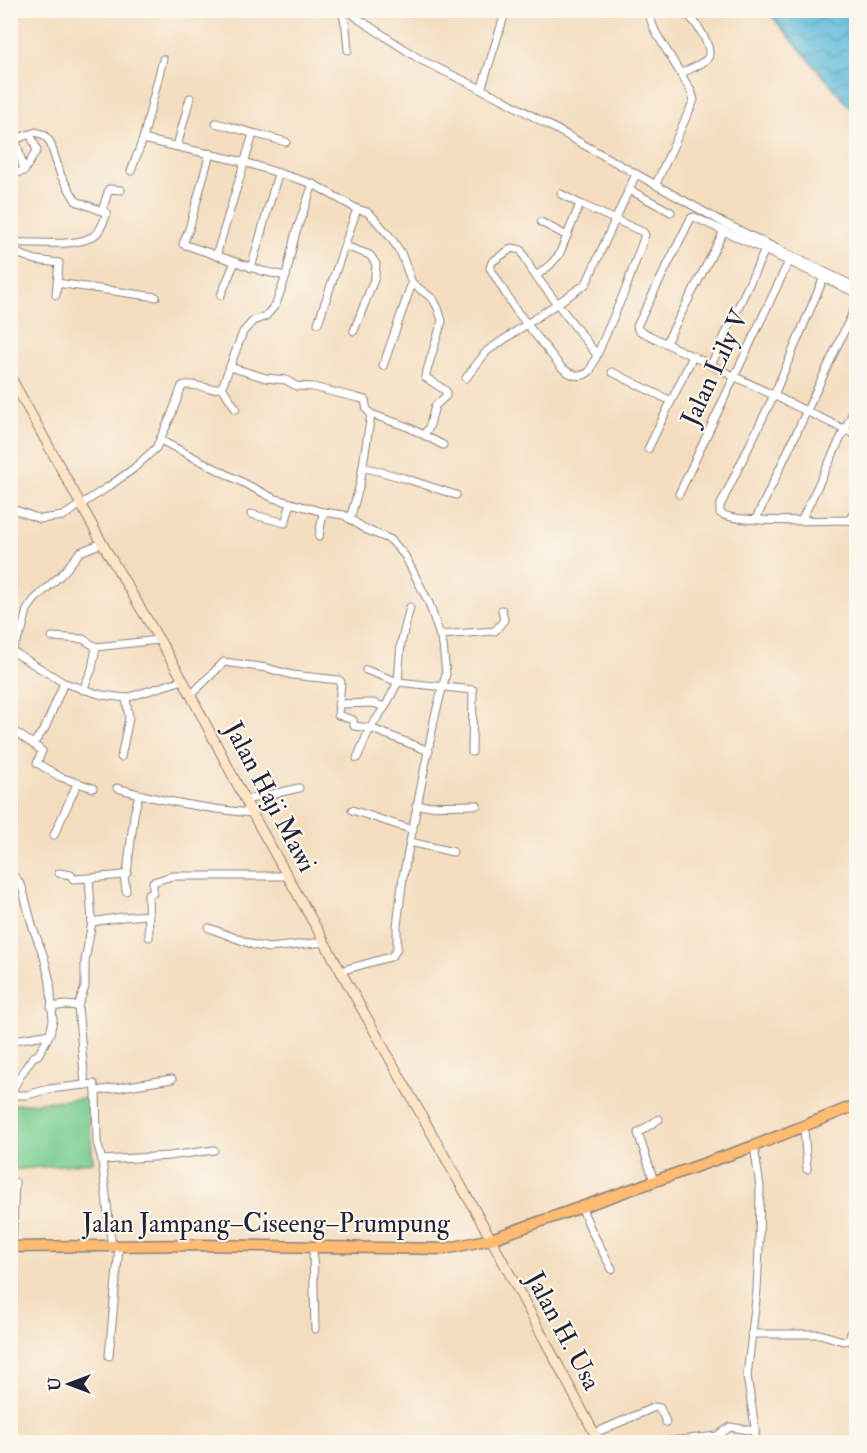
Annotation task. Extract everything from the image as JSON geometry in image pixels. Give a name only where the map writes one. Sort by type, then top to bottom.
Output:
[{"type":"main road","name":"Jalan Jampang–Ciseeng–Prumpung","points":[[11,1247],[201,1245],[446,1248],[490,1239],[754,1146],[856,1105]]},
{"type":"street","points":[[342,10],[348,50]]},
{"type":"street","points":[[348,10],[421,60],[502,99],[727,225],[856,287]]},
{"type":"street","points":[[481,90],[506,10]]},
{"type":"street","points":[[647,10],[656,31],[682,73],[694,100],[656,184]]},
{"type":"street","points":[[679,10],[681,14],[692,20],[709,45],[710,51],[706,60],[682,73]]},
{"type":"street","points":[[131,171],[143,139],[163,59]]},
{"type":"street","points":[[177,146],[190,98]]},
{"type":"street","points":[[216,123],[286,142]]},
{"type":"street","points":[[10,243],[75,242],[91,238],[100,230],[107,213],[76,201],[61,176],[46,136],[38,132],[13,140],[24,171]]},
{"type":"street","points":[[216,256],[253,134]]},
{"type":"street","points":[[10,174],[24,171],[37,150],[31,136]]},
{"type":"street","points":[[143,139],[210,153],[313,184],[373,217],[401,253],[412,283],[433,299],[438,308],[441,321],[425,377],[446,392],[446,396],[435,406],[429,428],[424,434]]},
{"type":"street","points":[[210,153],[183,244],[251,268],[286,276]]},
{"type":"street","points":[[251,268],[278,174]]},
{"type":"street","points":[[466,378],[487,351],[586,284],[636,174]]},
{"type":"street","points":[[222,387],[243,332],[253,321],[271,311],[279,297],[295,235],[313,184]]},
{"type":"street","points":[[102,211],[109,189],[122,190]]},
{"type":"street","points":[[628,189],[671,212]]},
{"type":"street","points":[[561,194],[643,232],[645,239],[597,355],[590,371],[585,375],[574,375],[561,367],[527,324],[492,272],[490,264],[512,248],[518,248],[556,304],[597,355]]},
{"type":"street","points":[[536,276],[556,259],[580,204]]},
{"type":"street","points":[[318,322],[357,209]]},
{"type":"street","points":[[856,293],[694,217],[637,324],[638,330],[856,435]]},
{"type":"street","points":[[541,222],[567,236]]},
{"type":"street","points":[[666,343],[724,231]]},
{"type":"street","points":[[345,246],[370,255],[376,264],[375,277],[354,331]]},
{"type":"street","points":[[711,365],[765,250]]},
{"type":"street","points":[[10,251],[36,260],[59,263],[56,296]]},
{"type":"street","name":"Jalan Lily V","points":[[680,494],[789,261]]},
{"type":"street","points":[[221,296],[235,262]]},
{"type":"street","points":[[824,277],[774,395],[719,508],[720,513],[724,516],[853,521],[856,506]]},
{"type":"street","points":[[383,366],[412,283]]},
{"type":"street","points":[[57,284],[156,297]]},
{"type":"street","points":[[756,519],[856,306]]},
{"type":"street","points":[[648,449],[693,356]]},
{"type":"street","points":[[230,367],[266,378],[286,380],[296,386],[313,387],[364,399],[368,412],[371,414],[424,434],[443,446]]},
{"type":"street","points":[[612,372],[671,401]]},
{"type":"street","name":"Jalan Haji Mawi","points":[[12,380],[102,543],[183,680],[252,813],[490,1239]]},
{"type":"street","points":[[10,508],[40,519],[63,516],[133,469],[151,453],[160,440],[182,386],[192,385],[212,390],[222,387]]},
{"type":"street","points":[[222,387],[236,409]]},
{"type":"street","points":[[802,519],[856,406]]},
{"type":"street","points":[[350,519],[363,467],[371,414]]},
{"type":"street","points":[[160,440],[256,490],[291,503],[344,515],[365,529],[392,540],[401,549],[422,587],[440,635],[446,667],[403,877],[397,926],[397,948],[394,954],[340,971]]},
{"type":"street","points":[[363,467],[456,495]]},
{"type":"street","points":[[251,514],[285,523],[291,503]]},
{"type":"street","points":[[320,537],[323,512]]},
{"type":"street","points":[[102,543],[80,552],[63,573],[34,600],[27,610],[22,630],[11,652],[63,683],[102,695],[126,698],[183,680]]},
{"type":"street","points":[[357,758],[370,728],[385,707],[398,682],[402,643],[410,607]]},
{"type":"street","points":[[440,635],[495,631],[504,620],[502,610]]},
{"type":"street","points":[[52,637],[83,639],[96,647],[158,640]]},
{"type":"street","points":[[83,690],[92,669],[96,647]]},
{"type":"street","points":[[191,695],[224,662],[292,675],[339,680],[341,682],[338,715],[353,720],[354,726],[370,728],[429,751]]},
{"type":"street","points":[[366,670],[398,682],[474,691],[472,752]]},
{"type":"street","points":[[33,744],[45,728],[63,683]]},
{"type":"street","points":[[121,757],[129,718],[126,698]]},
{"type":"street","points":[[338,704],[373,704],[385,707]]},
{"type":"street","points":[[10,735],[15,732],[42,751],[37,763],[60,777],[93,788]]},
{"type":"street","points":[[54,835],[78,782]]},
{"type":"street","points":[[117,788],[203,807],[252,813]]},
{"type":"street","points":[[246,800],[299,788]]},
{"type":"street","points":[[126,891],[124,875],[127,873],[134,814],[139,794]]},
{"type":"street","points":[[416,806],[477,805]]},
{"type":"street","points":[[352,810],[413,830]]},
{"type":"street","points":[[410,842],[453,852]]},
{"type":"street","points":[[59,873],[71,875],[73,879],[124,875]]},
{"type":"street","points":[[10,875],[16,878],[22,887],[44,957],[50,982],[52,1020],[50,1034],[38,1054],[33,1057],[20,1076],[11,1095],[27,1095],[49,1089],[94,1084],[97,1142],[116,1247],[109,1356]]},
{"type":"street","points":[[150,937],[148,894],[153,893],[153,882],[172,876],[289,876]]},
{"type":"street","points":[[85,1085],[78,1006],[85,987],[92,922],[89,878]]},
{"type":"street","points":[[92,922],[149,915]]},
{"type":"street","points":[[208,928],[254,945],[269,948],[325,942]]},
{"type":"street","points":[[51,1007],[78,1006]]},
{"type":"street","points":[[10,1041],[50,1034]]},
{"type":"street","points":[[96,1091],[172,1079]]},
{"type":"street","points":[[654,1181],[638,1133],[659,1119]]},
{"type":"street","points":[[804,1127],[807,1169]]},
{"type":"street","points":[[754,1146],[760,1187],[757,1290],[747,1376],[756,1443]]},
{"type":"street","points":[[102,1160],[168,1156],[214,1150]]},
{"type":"street","points":[[11,1247],[15,1182]]},
{"type":"street","points":[[581,1206],[612,1269]]},
{"type":"street","name":"Jalan H. Usa","points":[[490,1239],[597,1438]]},
{"type":"street","points":[[312,1248],[315,1329]]},
{"type":"street","points":[[751,1334],[819,1334],[843,1341],[849,1340],[854,1323],[856,1292]]},
{"type":"street","points":[[597,1438],[655,1407],[660,1408],[666,1422]]},
{"type":"street","points":[[661,1443],[717,1436],[730,1427],[755,1431]]},
{"type":"street","points":[[202,1443],[212,1440],[221,1443]]},
{"type":"street","points":[[109,1443],[166,1443]]},
{"type":"green space","points":[[87,1098],[93,1162],[11,1170],[11,1105]]},
{"type":"water","points":[[767,11],[856,11],[856,114]]}]
